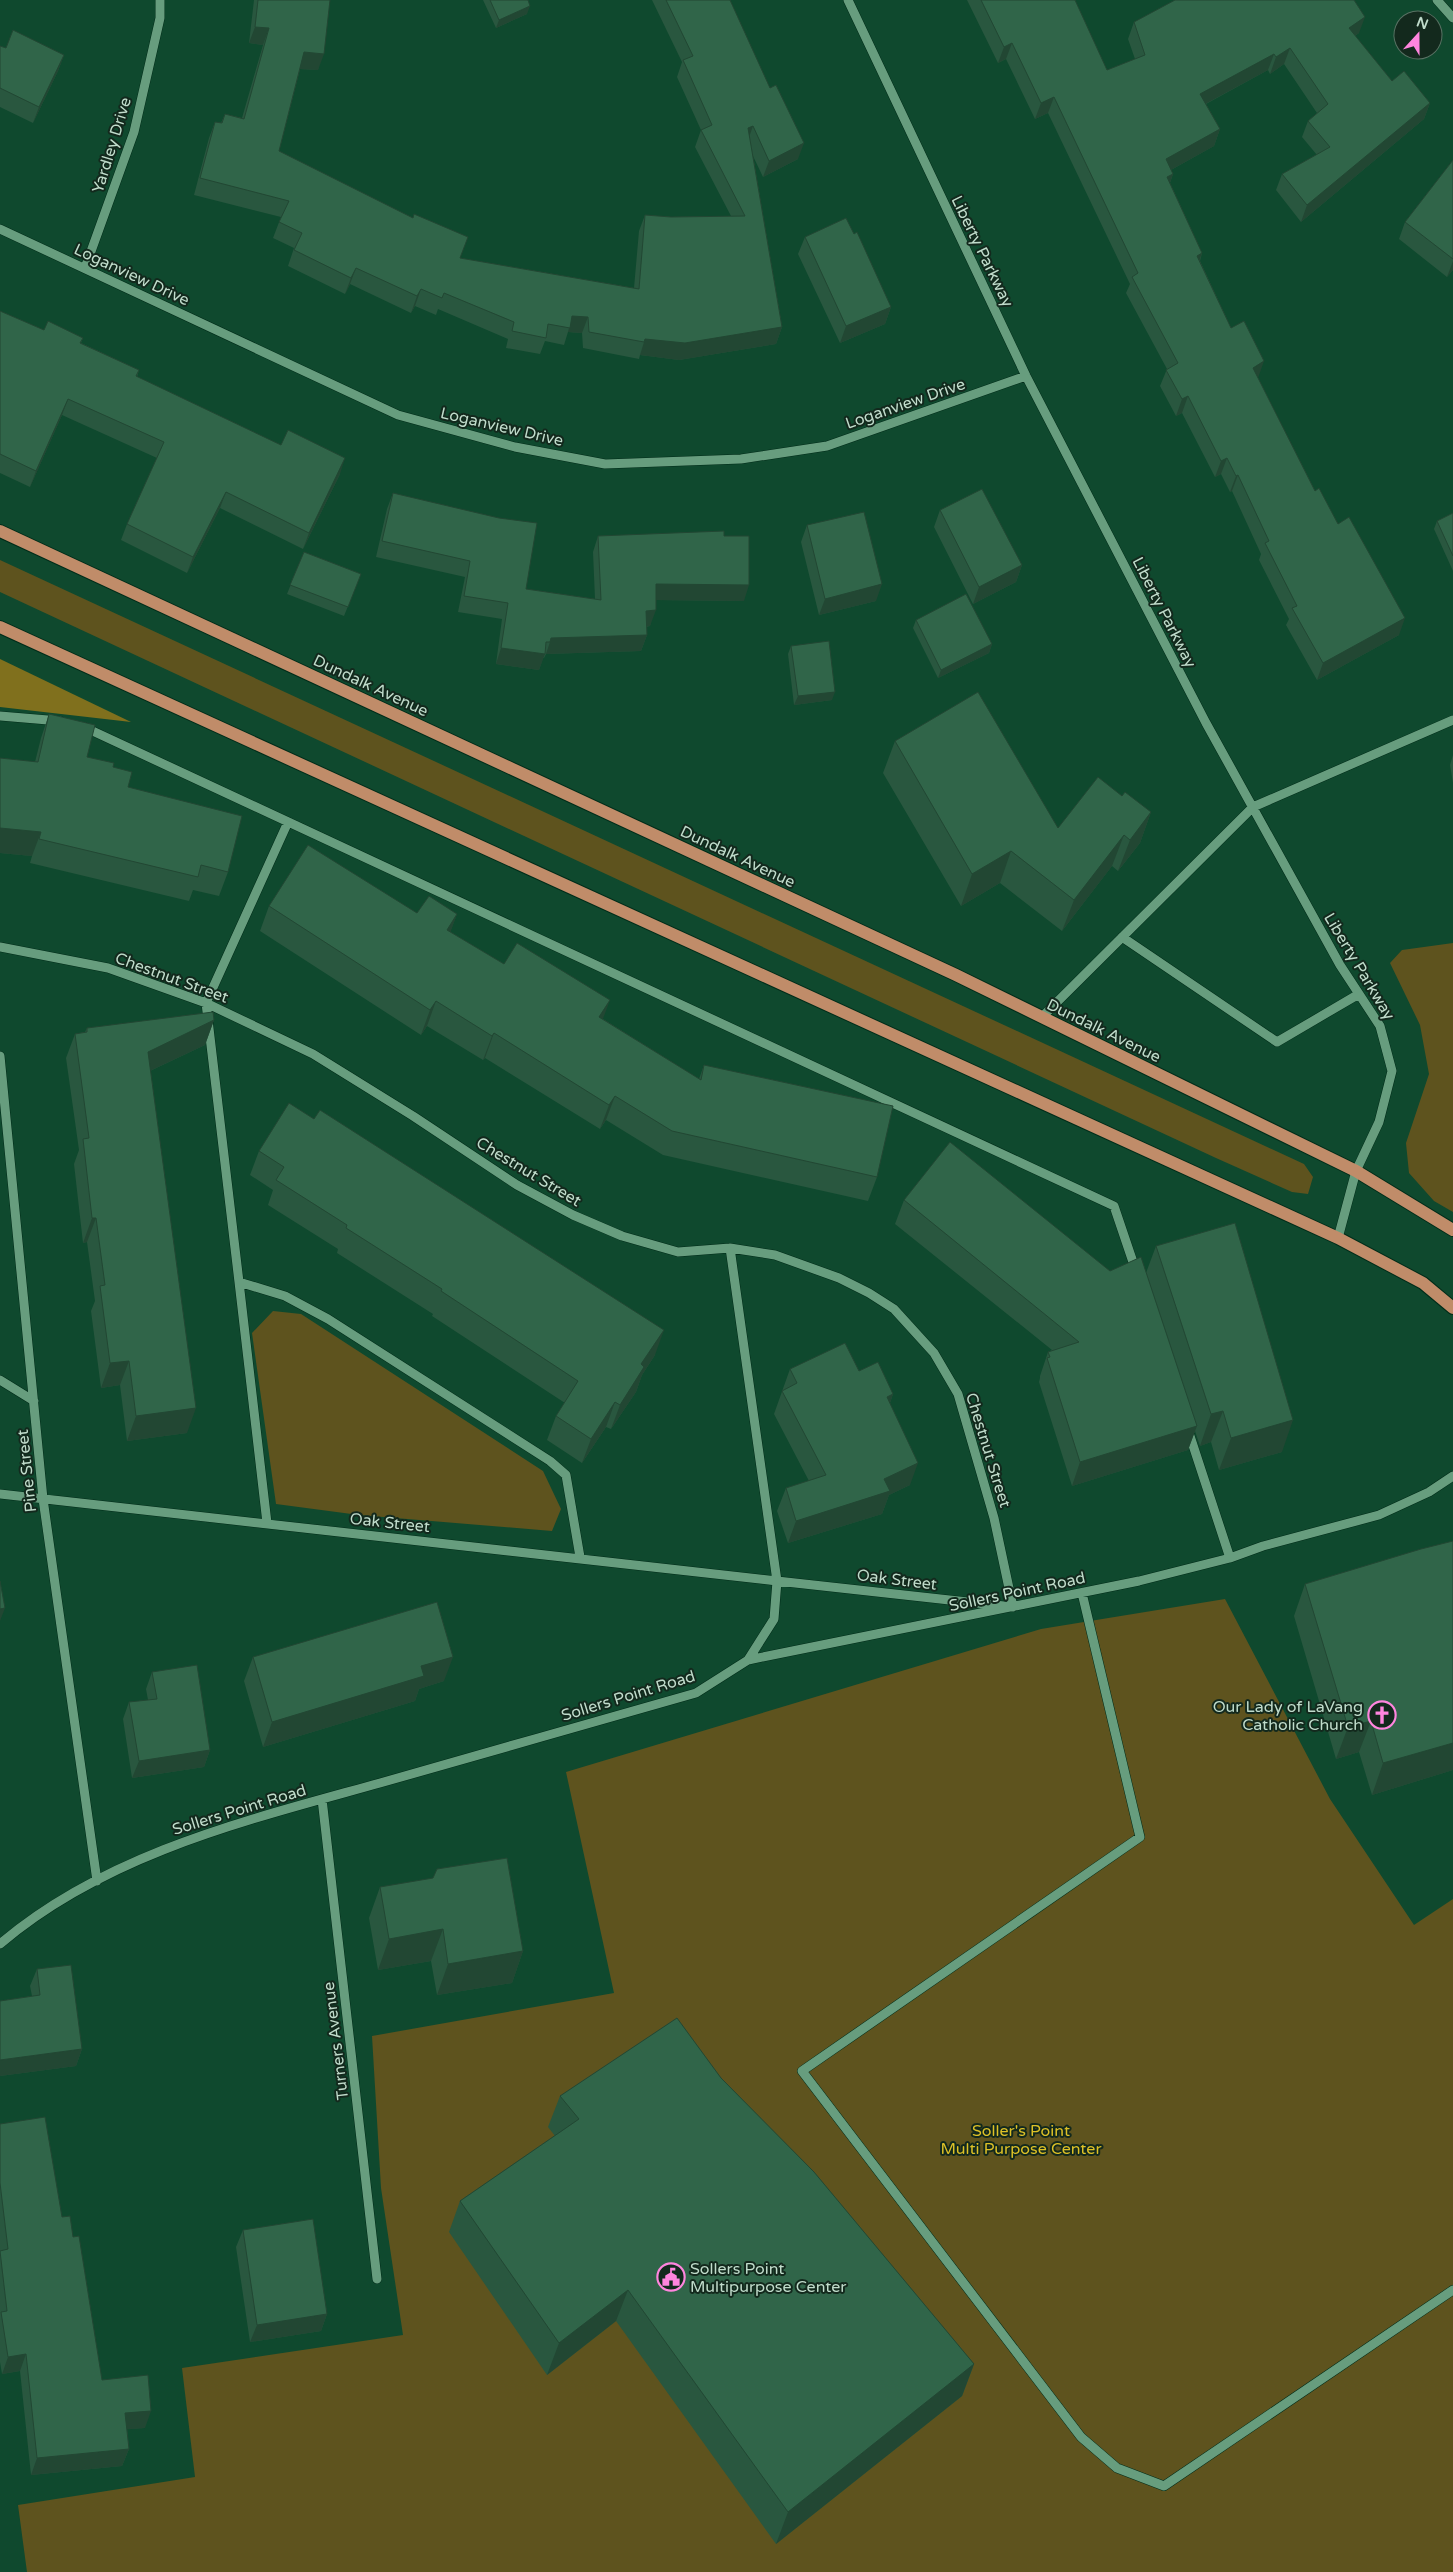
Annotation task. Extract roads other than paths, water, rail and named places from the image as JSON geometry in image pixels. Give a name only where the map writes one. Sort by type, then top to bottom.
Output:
[{"type":"main road","name":"Dundalk Avenue","points":[[0,531],[1042,1017],[1356,1171],[1453,1230]]},
{"type":"main road","points":[[0,627],[1338,1238],[1423,1283],[1453,1308]]},
{"type":"street","name":"Yardley Drive","points":[[86,268],[134,132],[160,18],[160,0]]},
{"type":"street","name":"Liberty Parkway","points":[[848,0],[1026,376],[1206,723],[1340,965],[1380,1026],[1392,1071],[1379,1122],[1356,1171],[1338,1238]]},
{"type":"street","points":[[1437,0],[1453,18]]},
{"type":"street","name":"Loganview Drive","points":[[0,229],[398,415],[515,447],[605,464],[741,459],[827,446],[1026,376]]},
{"type":"street","points":[[0,716],[72,722],[1114,1206],[1139,1282]]},
{"type":"street","points":[[1042,1017],[1252,807],[1453,720]]},
{"type":"street","points":[[267,1523],[206,1002],[288,822]]},
{"type":"street","points":[[1122,937],[1277,1042],[1359,994]]},
{"type":"street","name":"Chestnut Street","points":[[0,947],[108,968],[206,1002],[313,1054],[414,1116],[517,1185],[573,1216],[622,1236],[678,1252],[730,1248],[776,1255],[839,1278],[862,1289],[894,1309],[934,1352],[958,1394],[994,1518],[1013,1608]]},
{"type":"street","name":"Pine Street","points":[[0,1056],[43,1499],[97,1881]]},
{"type":"street","points":[[730,1248],[777,1580],[774,1619],[748,1660]]},
{"type":"street","points":[[239,1282],[285,1296],[328,1319],[550,1461],[566,1475],[580,1558]]},
{"type":"street","points":[[0,1380],[34,1401]]},
{"type":"street","points":[[1186,1424],[1230,1558]]},
{"type":"street","name":"Sollers Point Road","points":[[0,1944],[48,1910],[97,1881],[172,1845],[253,1818],[696,1693],[748,1660],[1013,1608],[1230,1558],[1263,1546],[1379,1515],[1429,1492],[1453,1476]]},
{"type":"street","name":"Oak Street","points":[[0,1494],[1013,1608]]},
{"type":"street","points":[[1082,1593],[1140,1837],[802,2071],[1081,2437],[1117,2468],[1164,2486],[1453,2290]]},
{"type":"street","name":"Turners Avenue","points":[[322,1799],[377,2279]]},
{"type":"place","name":"Our Lady of LaVang Catholic Church","points":[[1382,1715]]},
{"type":"place","name":"Sollers Point Multipurpose Center","points":[[671,2277]]},
{"type":"park label","name":"Soller's Point Multi Purpose Center","points":[[1021,2139]]}]
